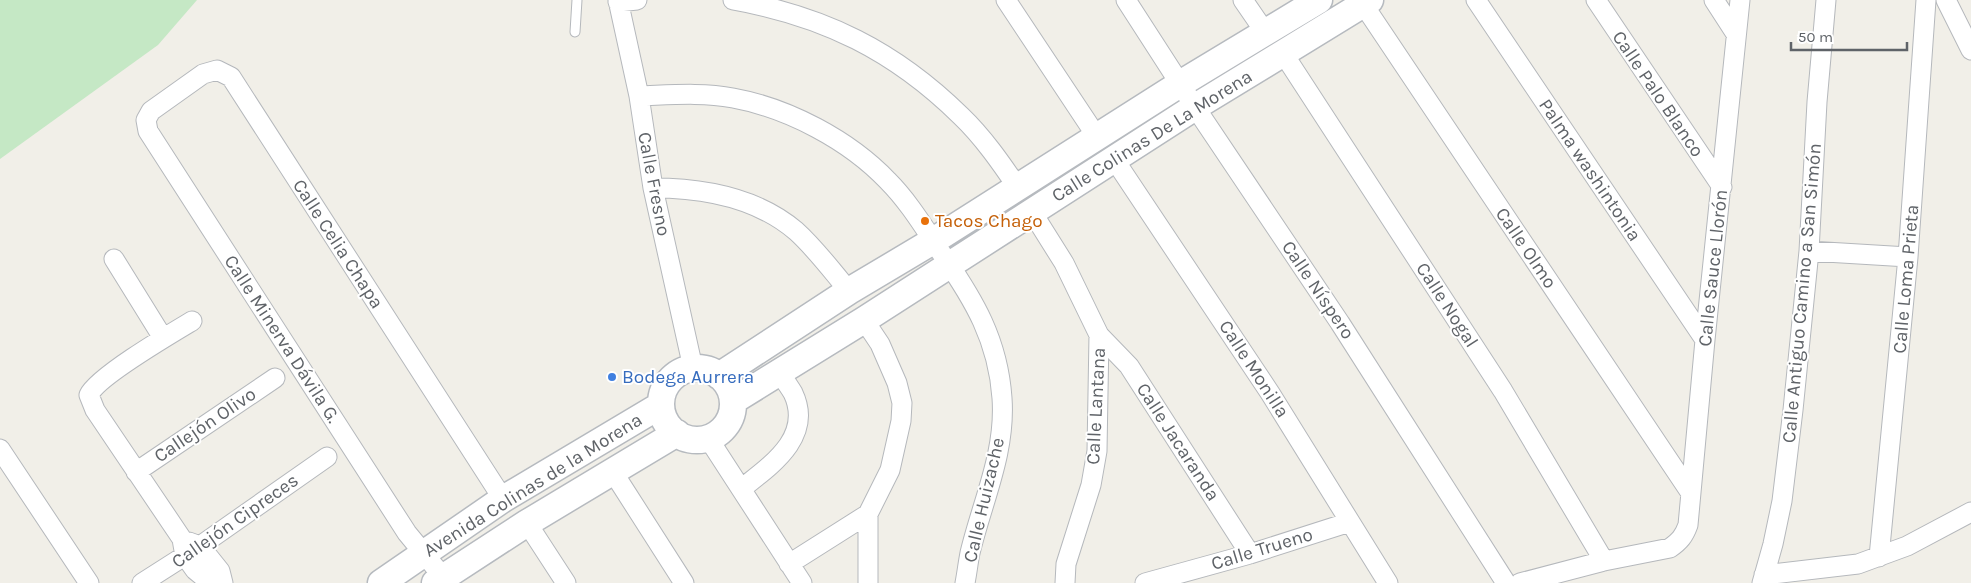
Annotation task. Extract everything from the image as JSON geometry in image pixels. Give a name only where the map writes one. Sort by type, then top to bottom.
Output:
[{"type":"street","points":[[618,1],[637,0]]},
{"type":"street","points":[[733,0],[765,6],[807,18],[853,37],[892,60],[930,87],[963,117],[994,154],[1018,188]]},
{"type":"street","name":"Calle Níspero","points":[[1126,0],[1195,107],[1340,323],[1506,583]]},
{"type":"street","points":[[1243,0],[1265,32]]},
{"type":"street","name":"Calle Colinas De La Morena","points":[[719,376],[849,291],[1018,188],[1180,84],[1319,0]]},
{"type":"street","name":"Palma washintonia","points":[[1476,0],[1705,340]]},
{"type":"street","name":"Calle Palo Blanco","points":[[1596,0],[1722,187]]},
{"type":"street","points":[[1714,0],[1736,34]]},
{"type":"street","name":"Calle Sauce Llorón","points":[[1604,561],[1670,548],[1684,536],[1688,525],[1740,0]]},
{"type":"street","name":"Calle Antiguo Camino a San Simón","points":[[1763,579],[1782,501],[1809,251],[1817,102],[1826,0]]},
{"type":"street","name":"Calle Loma Prieta","points":[[1879,557],[1908,257],[1926,0]]},
{"type":"street","points":[[1946,0],[1971,50]]},
{"type":"street","name":"Calle Fresno","points":[[618,1],[639,96],[653,188],[693,368]]},
{"type":"street","points":[[1004,2],[1097,137]]},
{"type":"street","name":"Calle Colinas De La Morena","points":[[733,401],[778,371],[864,320],[1195,107],[1367,2]]},
{"type":"street","name":"Calle Olmo","points":[[1367,2],[1690,492]]},
{"type":"street","name":"Calle Nogal","points":[[1283,53],[1503,392],[1604,561]]},
{"type":"street","name":"Calle Celia Chapa","points":[[146,120],[151,111],[202,74],[217,70],[231,77],[503,499]]},
{"type":"street","name":"Calle Huizache","points":[[639,96],[697,94],[733,98],[766,107],[804,122],[836,139],[888,180],[908,205],[970,295],[984,322],[995,354],[1002,399],[1001,434],[995,471],[970,553],[965,583]]},
{"type":"street","name":"Calle Minerva Dávila G.","points":[[146,120],[148,132],[407,533],[424,553],[442,581]]},
{"type":"street","name":"Calle Monilla","points":[[1114,159],[1270,392],[1388,583]]},
{"type":"street","points":[[653,188],[707,191],[734,198],[768,213],[794,230],[816,251],[849,291]]},
{"type":"street","name":"Calle Lantana","points":[[1032,212],[1064,263],[1099,335],[1097,451],[1091,485],[1066,564],[1065,583]]},
{"type":"street","points":[[1809,251],[1908,257]]},
{"type":"street","points":[[114,259],[163,338]]},
{"type":"street","points":[[864,320],[880,344],[902,403],[901,421],[890,470],[868,514],[868,583]]},
{"type":"street","points":[[192,321],[163,338],[98,383],[89,395],[95,410],[189,547],[220,571],[223,583]]},
{"type":"street","name":"Calle Jacaranda","points":[[1099,335],[1129,366],[1250,554]]},
{"type":"street","points":[[693,368],[702,368],[719,376],[726,382],[733,401],[729,419],[717,434],[708,438],[692,439],[677,433],[669,426],[663,416],[661,405],[666,385],[673,376],[693,368]]},
{"type":"street","points":[[741,489],[782,456],[797,427],[799,417],[798,406],[793,393],[778,371]]},
{"type":"street","name":"Callejón Olivo","points":[[136,472],[275,378]]},
{"type":"street","name":"Avenida Colinas de la Morena","points":[[380,583],[503,499],[661,405]]},
{"type":"street","name":"Avenida Colinas de la Morena","points":[[442,581],[527,523],[677,433]]},
{"type":"street","points":[[708,438],[802,583]]},
{"type":"street","points":[[0,449],[89,583]]},
{"type":"street","name":"Callejón Cipreces","points":[[142,583],[189,547],[327,457]]},
{"type":"street","points":[[613,472],[684,583]]},
{"type":"street","points":[[1763,579],[1858,564],[1906,546],[1971,512]]},
{"type":"street","points":[[789,564],[868,514]]},
{"type":"street","name":"Calle Trueno","points":[[1145,583],[1250,554],[1350,522]]},
{"type":"street","points":[[527,523],[566,583]]},
{"type":"street","points":[[189,547],[195,570],[211,583]]},
{"type":"street","points":[[1520,583],[1604,561]]},
{"type":"lane","points":[[575,32],[577,0]]},
{"type":"green space","points":[[0,0],[197,0],[158,45],[0,159]]},
{"type":"place","name":"Tacos Chago","points":[[925,221]]},
{"type":"place","name":"Bodega Aurrera","points":[[612,377]]}]
